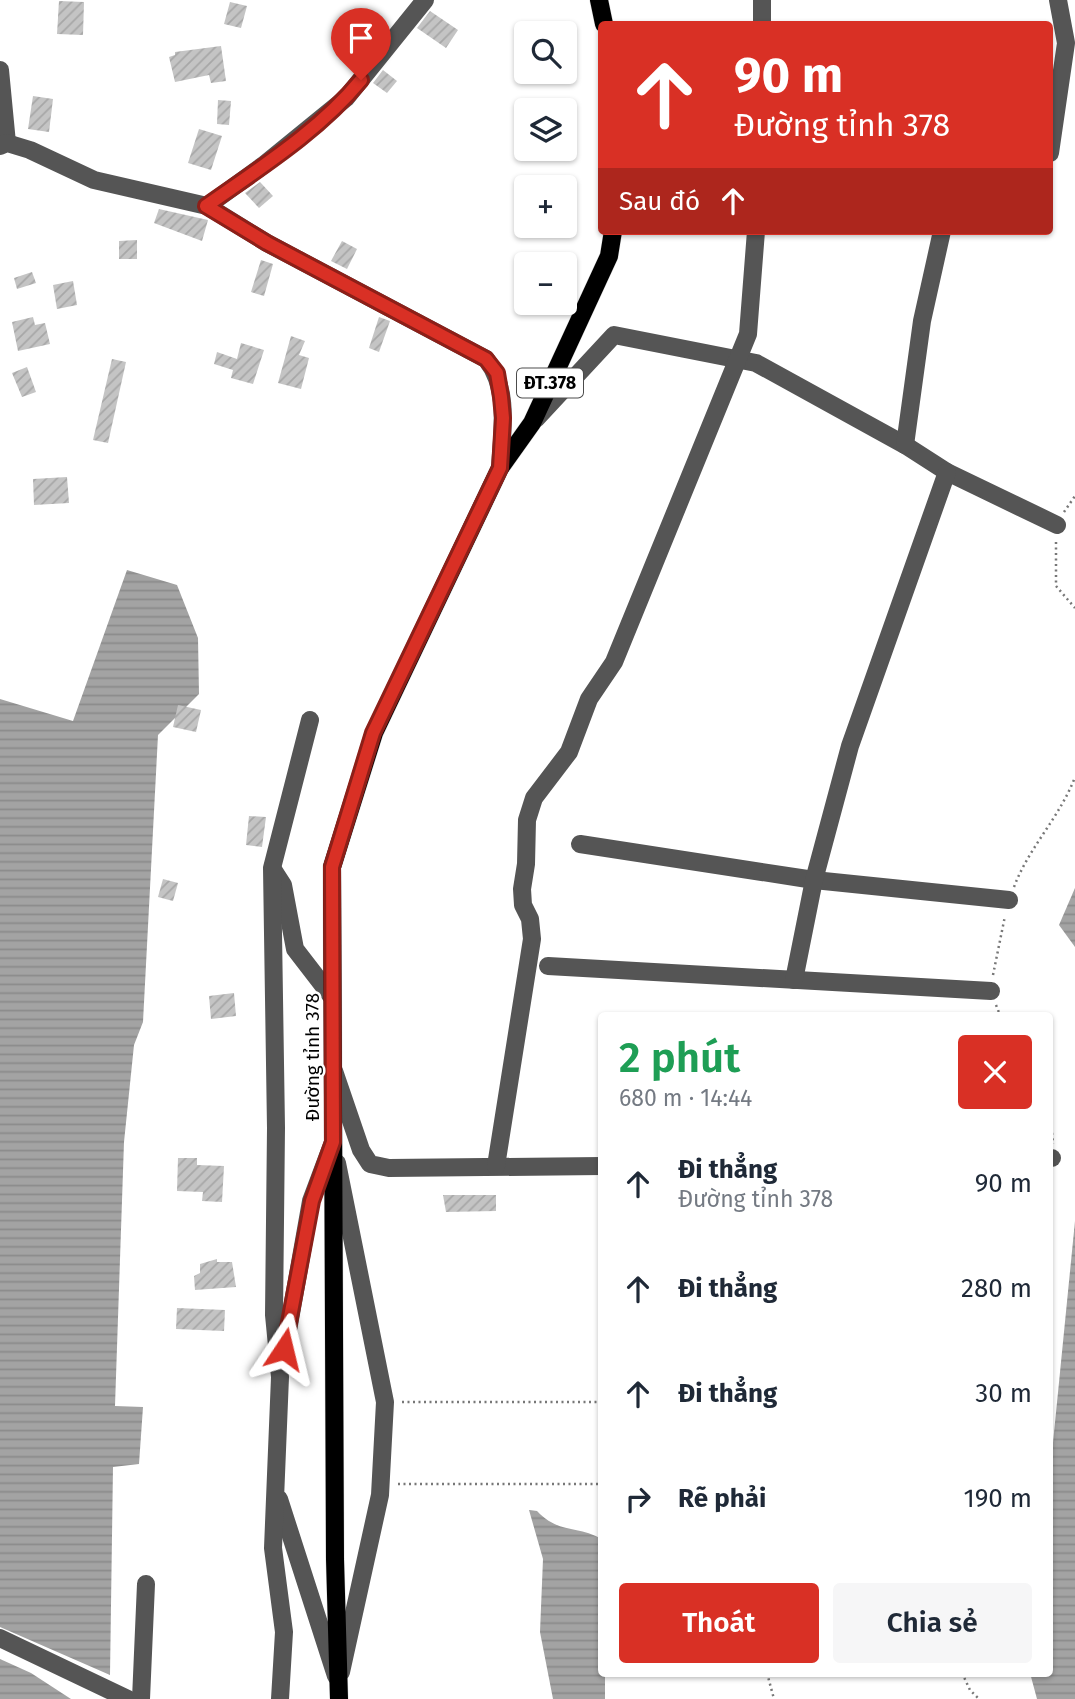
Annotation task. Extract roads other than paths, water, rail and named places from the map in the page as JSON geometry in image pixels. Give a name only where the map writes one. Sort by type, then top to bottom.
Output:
[{"type":"main road","points":[[599,0],[603,21]]},
{"type":"main road","name":"ĐT.378","points":[[500,468],[532,423],[609,256],[612,235]]},
{"type":"main road","name":"Đường tỉnh 378","points":[[339,1691],[335,1559],[332,867],[373,733],[500,468]]},
{"type":"street","points":[[206,206],[275,156],[346,98],[425,0]]},
{"type":"street","points":[[762,0],[762,21]]},
{"type":"street","points":[[1053,132],[1066,43],[1058,0]]},
{"type":"street","points":[[0,70],[4,145],[30,150],[94,180],[206,206],[267,243],[486,359],[497,373],[502,408],[500,468]]},
{"type":"street","points":[[496,1167],[532,939],[530,919],[523,905],[522,888],[526,864],[527,820],[534,798],[569,752],[589,699],[614,662],[738,360],[748,334],[756,235]]},
{"type":"street","points":[[905,445],[922,321],[941,235]]},
{"type":"street","points":[[532,423],[614,335],[756,363],[905,445],[947,472],[1057,525]]},
{"type":"street","points":[[794,980],[814,880],[850,746],[947,472]]},
{"type":"street","points":[[280,1377],[274,1315],[276,1128],[271,868],[310,720]]},
{"type":"street","points":[[580,844],[814,880],[1009,900]]},
{"type":"street","points":[[271,868],[283,885],[295,949],[332,997]]},
{"type":"street","points":[[548,966],[990,991]]},
{"type":"street","points":[[333,1067],[360,1150],[370,1164],[389,1168],[598,1166]]},
{"type":"street","points":[[280,1699],[284,1632],[273,1548],[280,1377],[312,1201],[333,1142]]},
{"type":"street","points":[[333,1142],[385,1402],[380,1485],[339,1691]]},
{"type":"street","points":[[275,1486],[339,1691]]},
{"type":"street","points":[[141,1699],[145,1584]]},
{"type":"street","points":[[0,1638],[128,1699]]}]
